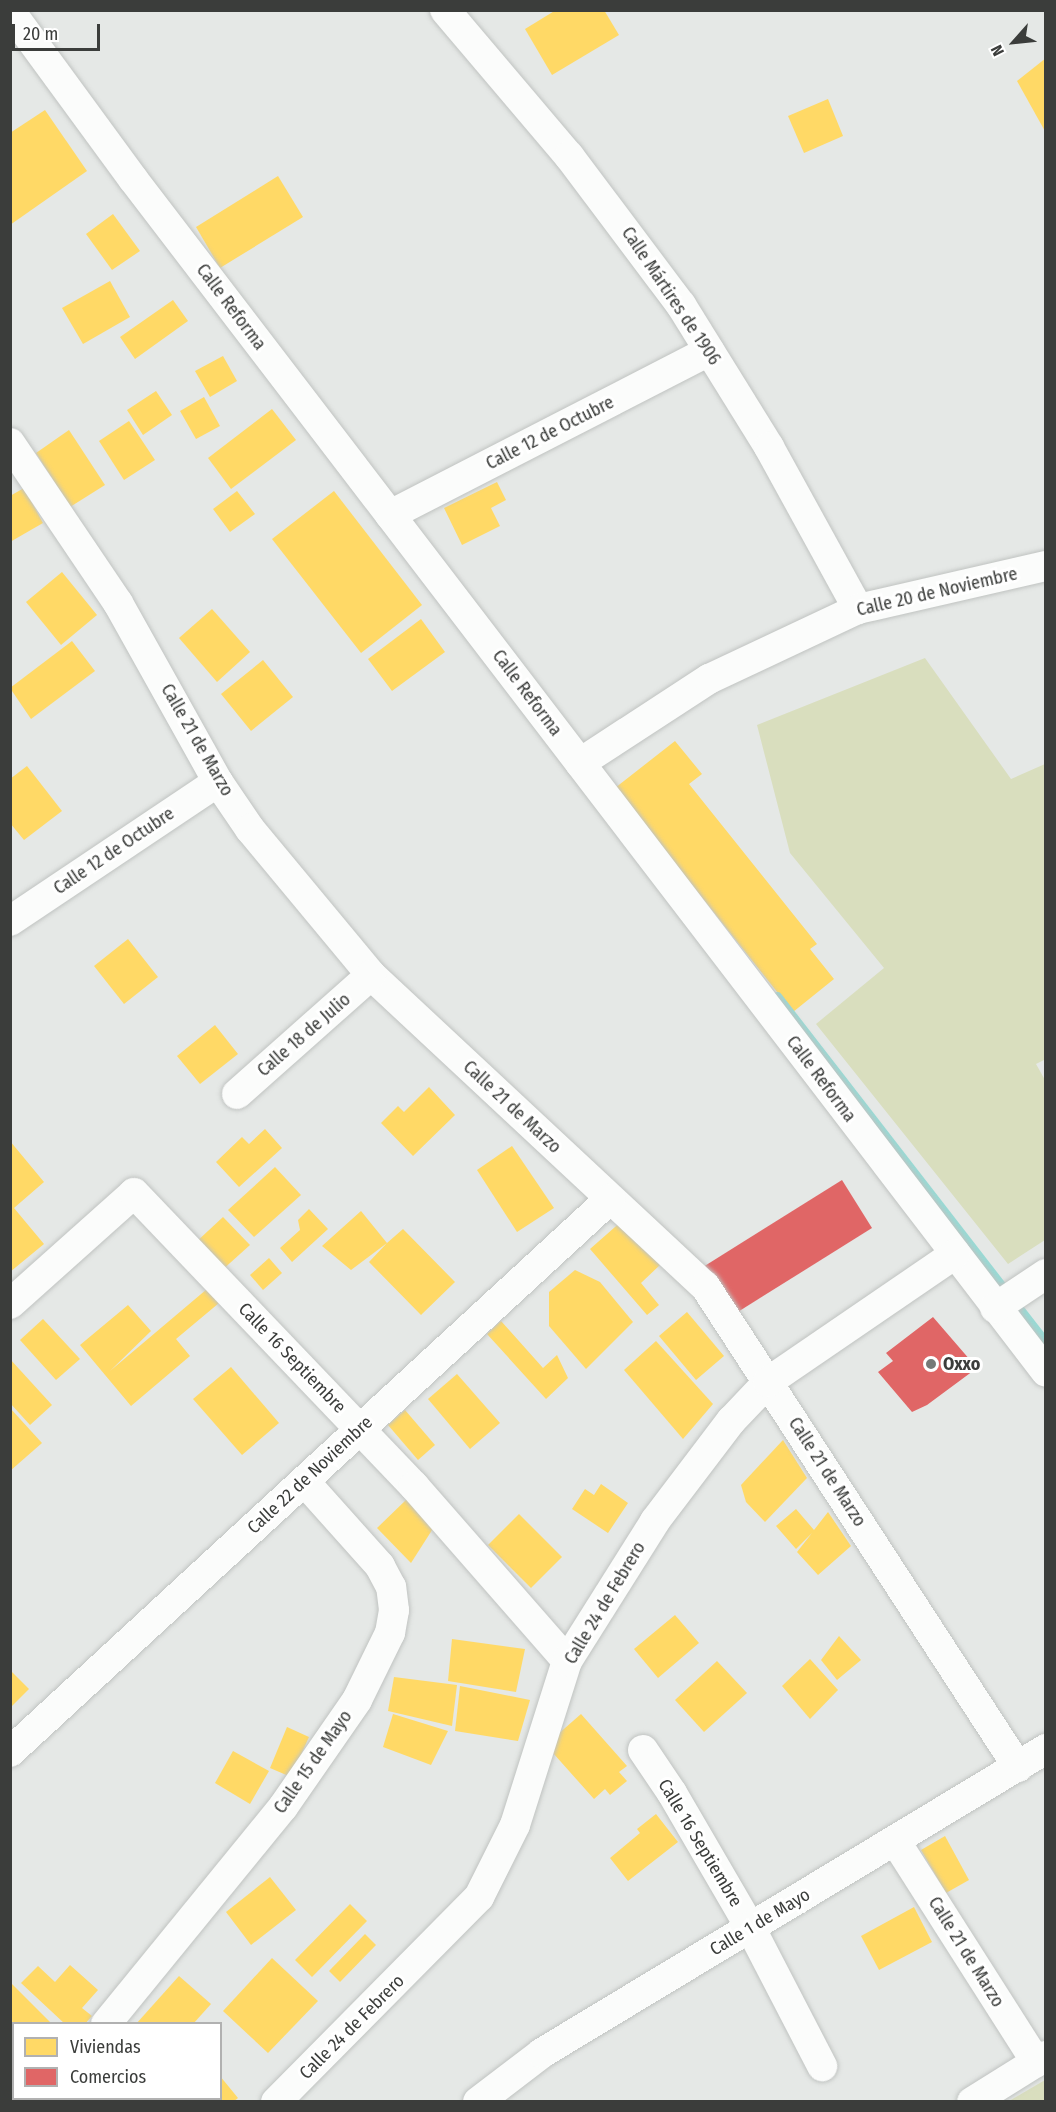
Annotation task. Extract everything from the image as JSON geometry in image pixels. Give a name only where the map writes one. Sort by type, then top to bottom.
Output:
[{"type":"street","name":"Calle Mártires de 1906","points":[[445,10],[583,174],[681,305],[769,447],[858,609]]},
{"type":"street","name":"Calle Reforma","points":[[10,11],[390,514],[1046,1372]]},
{"type":"street","name":"Calle 12 de Octubre","points":[[390,514],[710,351]]},
{"type":"street","name":"Calle 21 de Marzo","points":[[10,443],[118,603],[218,782],[250,829],[371,975],[610,1199],[669,1248],[705,1286],[1018,1767]]},
{"type":"street","name":"Calle 20 de Noviembre","points":[[580,763],[709,679],[858,609],[1046,566]]},
{"type":"street","name":"Calle 12 de Octubre","points":[[10,921],[218,782]]},
{"type":"street","name":"Calle 18 de Julio","points":[[237,1094],[371,975]]},
{"type":"street","name":"Calle 16 Septiembre","points":[[10,1304],[134,1193],[360,1429],[567,1661]]},
{"type":"street","name":"Calle 22 de Noviembre","points":[[10,1752],[610,1199]]},
{"type":"street","name":"Calle 24 de Febrero","points":[[276,2102],[479,1897],[515,1825],[567,1661],[655,1521],[730,1421],[768,1382],[955,1254]]},
{"type":"street","points":[[995,1308],[1046,1274]]},
{"type":"street","name":"Calle 15 de Mayo","points":[[108,2022],[283,1807],[357,1700],[390,1632],[394,1610],[391,1587],[380,1566],[304,1481]]},
{"type":"street","name":"Calle 1 de Mayo","points":[[478,2102],[542,2053],[896,1842],[1046,1749]]},
{"type":"street","name":"Calle 16 Septiembre","points":[[643,1750],[672,1793],[750,1927],[822,2066]]},
{"type":"street","name":"Calle 21 de Marzo","points":[[896,1842],[1041,2059]]},
{"type":"street","points":[[972,2102],[1041,2059]]},
{"type":"green space","points":[[925,658],[1011,779],[1045,764],[1046,1059],[1036,1064],[1045,1080],[1045,1240],[1008,1264],[816,1024],[884,968],[790,853],[757,725]]},
{"type":"green space","points":[[1045,2080],[1045,2101],[1009,2101]]},
{"type":"building: Viviendas","points":[[556,10],[604,10],[619,35],[552,75],[525,29]]},
{"type":"building: Viviendas","points":[[1046,58],[1046,133],[1017,81]]},
{"type":"building: Viviendas","points":[[828,99],[843,136],[804,153],[788,116]]},
{"type":"building: Viviendas","points":[[45,110],[87,171],[10,225],[10,133]]},
{"type":"building: Viviendas","points":[[278,176],[303,217],[220,268],[196,227]]},
{"type":"building: Viviendas","points":[[113,214],[140,251],[112,270],[86,234]]},
{"type":"building: Viviendas","points":[[110,281],[130,317],[83,344],[62,308]]},
{"type":"building: Viviendas","points":[[173,300],[188,321],[135,359],[120,337]]},
{"type":"building: Viviendas","points":[[223,356],[237,381],[210,397],[195,371]]},
{"type":"building: Viviendas","points":[[156,391],[172,415],[143,435],[127,410]]},
{"type":"building: Viviendas","points":[[204,397],[220,426],[196,439],[180,411]]},
{"type":"building: Viviendas","points":[[272,409],[296,440],[231,489],[208,458]]},
{"type":"building: Viviendas","points":[[129,421],[155,460],[124,480],[99,441]]},
{"type":"building: Viviendas","points":[[69,430],[105,485],[70,507],[36,453]]},
{"type":"building: Viviendas","points":[[497,482],[506,500],[491,508],[500,526],[462,545],[444,508]]},
{"type":"building: Viviendas","points":[[24,488],[43,523],[10,542],[10,496]]},
{"type":"building: Viviendas","points":[[237,491],[255,514],[230,532],[213,509]]},
{"type":"building: Viviendas","points":[[334,491],[422,605],[361,653],[272,539]]},
{"type":"building: Viviendas","points":[[62,572],[97,615],[61,645],[26,602]]},
{"type":"building: Viviendas","points":[[212,609],[250,652],[217,682],[179,638]]},
{"type":"building: Viviendas","points":[[421,619],[445,652],[392,691],[368,659]]},
{"type":"building: Viviendas","points":[[72,641],[95,671],[31,719],[10,688]]},
{"type":"building: Viviendas","points":[[263,660],[293,697],[251,731],[221,694]]},
{"type":"building: Viviendas","points":[[675,741],[702,774],[689,784],[817,944],[810,949],[834,979],[793,1012],[615,788]]},
{"type":"building: Viviendas","points":[[27,766],[62,811],[24,840],[10,823],[10,779]]},
{"type":"building: Viviendas","points":[[128,939],[158,977],[124,1004],[94,966]]},
{"type":"building: Viviendas","points":[[215,1025],[238,1054],[200,1084],[177,1056]]},
{"type":"building: Viviendas","points":[[429,1087],[455,1115],[413,1156],[381,1123],[398,1106],[404,1112]]},
{"type":"building: Viviendas","points":[[265,1129],[282,1148],[239,1187],[216,1162],[242,1137],[249,1144]]},
{"type":"building: Viviendas","points":[[10,1141],[44,1182],[14,1208],[44,1244],[10,1272]]},
{"type":"building: Viviendas","points":[[512,1146],[554,1208],[517,1232],[477,1170]]},
{"type":"building: Viviendas","points":[[275,1167],[301,1195],[254,1237],[228,1210]]},
{"type":"building: Viviendas","points":[[309,1209],[328,1229],[292,1262],[280,1248],[300,1230],[298,1220]]},
{"type":"building: Viviendas","points":[[361,1211],[387,1243],[351,1270],[322,1246]]},
{"type":"building: Viviendas","points":[[223,1217],[250,1245],[220,1272],[194,1244]]},
{"type":"building: Viviendas","points":[[623,1220],[661,1264],[641,1283],[659,1305],[647,1315],[590,1249]]},
{"type":"building: Viviendas","points":[[403,1229],[455,1282],[421,1315],[369,1262]]},
{"type":"building: Viviendas","points":[[269,1258],[282,1273],[263,1290],[250,1275]]},
{"type":"building: Viviendas","points":[[575,1270],[600,1282],[633,1322],[586,1369],[549,1326],[549,1292]]},
{"type":"building: Viviendas","points":[[207,1289],[219,1303],[176,1339],[190,1356],[131,1406],[80,1345],[128,1305],[151,1331],[110,1371]]},
{"type":"building: Viviendas","points":[[687,1312],[724,1356],[696,1380],[659,1336]]},
{"type":"building: Viviendas","points":[[43,1319],[80,1359],[56,1380],[20,1340]]},
{"type":"building: Viviendas","points":[[501,1321],[543,1368],[557,1355],[568,1378],[546,1399],[487,1334]]},
{"type":"building: Viviendas","points":[[656,1341],[713,1404],[683,1439],[624,1370]]},
{"type":"building: Viviendas","points":[[10,1359],[52,1405],[30,1425],[10,1403]]},
{"type":"building: Viviendas","points":[[231,1367],[279,1423],[242,1455],[193,1399]]},
{"type":"building: Viviendas","points":[[457,1374],[500,1423],[470,1449],[428,1399]]},
{"type":"building: Viviendas","points":[[10,1408],[42,1443],[10,1471]]},
{"type":"building: Viviendas","points":[[405,1410],[435,1445],[418,1460],[388,1425]]},
{"type":"building: Viviendas","points":[[783,1440],[807,1478],[765,1522],[746,1502],[741,1485]]},
{"type":"building: Viviendas","points":[[601,1484],[628,1503],[608,1533],[572,1509],[585,1489],[594,1495]]},
{"type":"building: Viviendas","points":[[407,1499],[434,1527],[411,1563],[377,1528]]},
{"type":"building: Viviendas","points":[[796,1509],[814,1530],[828,1512],[851,1546],[818,1575],[797,1552],[812,1533],[796,1549],[776,1526]]},
{"type":"building: Viviendas","points":[[519,1514],[562,1557],[531,1588],[488,1545]]},
{"type":"building: Viviendas","points":[[675,1615],[699,1643],[658,1678],[634,1649]]},
{"type":"building: Viviendas","points":[[839,1636],[861,1660],[837,1680],[821,1660]]},
{"type":"building: Viviendas","points":[[452,1639],[525,1649],[516,1692],[448,1681]]},
{"type":"building: Viviendas","points":[[810,1659],[838,1690],[810,1719],[782,1686]]},
{"type":"building: Viviendas","points":[[717,1661],[747,1693],[704,1732],[675,1700]]},
{"type":"building: Viviendas","points":[[10,1670],[29,1689],[10,1708]]},
{"type":"building: Viviendas","points":[[394,1677],[457,1685],[452,1726],[388,1711]]},
{"type":"building: Viviendas","points":[[460,1686],[530,1700],[518,1741],[455,1731]]},
{"type":"building: Viviendas","points":[[393,1714],[448,1731],[431,1765],[383,1747]]},
{"type":"building: Viviendas","points":[[581,1714],[627,1766],[619,1772],[627,1781],[610,1795],[605,1789],[594,1799],[553,1753],[557,1735]]},
{"type":"building: Viviendas","points":[[287,1727],[309,1737],[291,1777],[270,1768]]},
{"type":"building: Viviendas","points":[[233,1751],[269,1771],[250,1804],[215,1783]]},
{"type":"building: Viviendas","points":[[656,1814],[678,1842],[628,1881],[610,1858],[640,1833],[637,1829]]},
{"type":"building: Viviendas","points":[[945,1836],[969,1880],[946,1893],[921,1850]]},
{"type":"building: Viviendas","points":[[270,1877],[296,1910],[251,1945],[226,1912]]},
{"type":"building: Viviendas","points":[[350,1904],[367,1921],[312,1977],[295,1960]]},
{"type":"building: Viviendas","points":[[914,1907],[932,1942],[879,1970],[861,1936]]},
{"type":"building: Viviendas","points":[[365,1934],[376,1945],[340,1982],[329,1971]]},
{"type":"building: Viviendas","points":[[272,1958],[318,2001],[268,2053],[223,2011]]},
{"type":"building: Viviendas","points":[[70,1965],[98,1990],[82,2008],[92,2016],[87,2022],[63,2022],[21,1983],[38,1966],[55,1982]]},
{"type":"building: Viviendas","points":[[179,1976],[211,2004],[195,2022],[138,2022]]},
{"type":"building: Viviendas","points":[[10,1982],[50,2022],[12,2022]]},
{"type":"building: Viviendas","points":[[10,2060],[12,2062],[12,2081],[10,2099]]},
{"type":"building: Viviendas","points":[[222,2078],[238,2098],[233,2102],[176,2102],[222,2100]]},
{"type":"building: Comercios","points":[[842,1180],[872,1228],[733,1315],[703,1267]]},
{"type":"building: Comercios","name":"Oxxo","points":[[933,1317],[977,1368],[927,1405],[912,1412],[878,1372],[893,1361],[886,1353]]},
{"type":"waterway","points":[[777,996],[1046,1343]]},
{"type":"place","name":"Oxxo","points":[[931,1364]]}]
